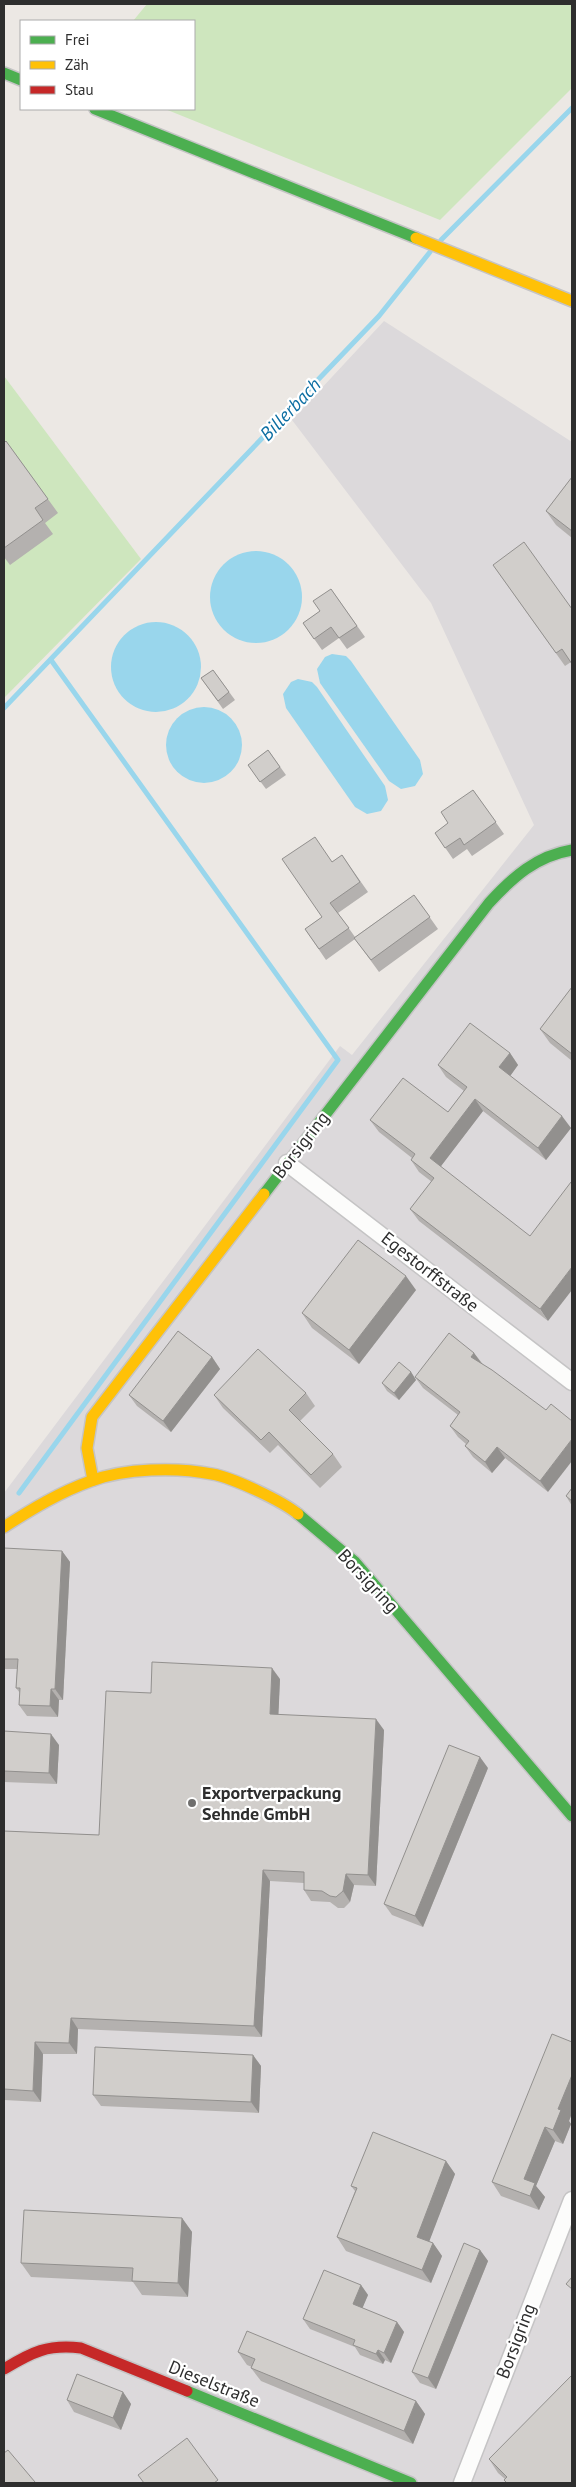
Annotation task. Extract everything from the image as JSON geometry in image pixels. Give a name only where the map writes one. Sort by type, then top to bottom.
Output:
[{"type":"street","points":[[4,73],[20,80]]},
{"type":"street","points":[[98,110],[572,301]]},
{"type":"street","name":"Borsigring","points":[[93,1480],[86,1458],[87,1433],[92,1417],[488,902],[506,884],[531,865],[555,853],[572,850]]},
{"type":"street","name":"Egestorffstraße","points":[[287,1163],[572,1382]]},
{"type":"street","name":"Borsigring","points":[[4,1527],[42,1503],[93,1480],[134,1472],[174,1470],[214,1474],[257,1491],[296,1512],[355,1562],[572,1816]]},
{"type":"street","name":"Borsigring","points":[[462,2483],[572,2200]]},
{"type":"street","name":"Dieselstraße","points":[[4,2369],[35,2350],[59,2344],[81,2348],[411,2483]]},
{"type":"shaded area","points":[[384,321],[572,442],[572,2483],[4,2483],[4,1493],[340,1046],[352,1055],[534,825],[431,603],[292,420]]},
{"type":"green space","points":[[147,4],[572,4],[572,88],[440,220],[167,110],[195,110],[195,20],[134,20]]},
{"type":"green space","points":[[4,376],[141,559],[4,698]]},
{"type":"water","points":[[256,551],[273,555],[288,565],[298,580],[302,597],[298,614],[288,629],[273,639],[256,643],[239,639],[224,629],[214,614],[210,597],[214,580],[224,565],[239,555]]},
{"type":"water","points":[[156,622],[173,625],[188,635],[198,650],[201,667],[198,684],[188,699],[173,709],[156,712],[139,709],[124,699],[114,684],[111,667],[114,650],[124,635],[139,625]]},
{"type":"water","points":[[332,654],[346,656],[351,661],[420,760],[423,774],[415,786],[401,789],[389,781],[320,683],[317,669],[325,657]]},
{"type":"water","points":[[298,679],[312,682],[317,687],[385,786],[388,800],[381,811],[367,814],[355,807],[286,708],[283,694],[291,682]]},
{"type":"water","points":[[204,707],[219,710],[231,718],[239,730],[242,745],[239,760],[231,772],[219,780],[204,783],[189,780],[177,772],[169,760],[166,745],[169,730],[177,718],[189,710]]},
{"type":"building","points":[[6,441],[48,499],[35,508],[43,520],[4,548],[4,443]]},
{"type":"building","points":[[572,477],[572,531],[546,511]]},
{"type":"building","points":[[524,542],[572,609],[572,664],[562,649],[556,653],[493,565]]},
{"type":"building","points":[[331,589],[357,626],[339,638],[331,627],[314,639],[303,623],[320,611],[313,601]]},
{"type":"building","points":[[213,670],[229,692],[218,701],[201,678]]},
{"type":"building","points":[[268,750],[280,767],[260,782],[248,765]]},
{"type":"building","points":[[473,790],[496,822],[464,845],[460,838],[445,848],[435,833],[448,823],[441,812]]},
{"type":"building","points":[[315,837],[332,862],[342,855],[360,882],[330,903],[349,928],[319,949],[305,929],[322,917],[282,859]]},
{"type":"building","points":[[414,895],[430,917],[371,960],[354,938]]},
{"type":"building","points":[[572,987],[572,1054],[540,1029]]},
{"type":"building","points":[[470,1023],[510,1053],[499,1067],[562,1116],[538,1148],[475,1099],[430,1158],[530,1236],[572,1183],[572,1267],[540,1309],[410,1209],[434,1178],[411,1160],[415,1154],[370,1120],[403,1078],[448,1112],[467,1087],[438,1065]]},
{"type":"building","points":[[358,1240],[406,1276],[349,1350],[302,1313]]},
{"type":"building","points":[[178,1331],[212,1357],[163,1421],[129,1395]]},
{"type":"building","points":[[449,1333],[474,1353],[471,1357],[492,1370],[546,1410],[551,1404],[572,1421],[572,1439],[540,1481],[497,1447],[485,1462],[465,1446],[469,1441],[450,1426],[460,1412],[415,1377]]},
{"type":"building","points":[[258,1349],[306,1393],[289,1410],[333,1454],[311,1475],[269,1432],[261,1440],[214,1395]]},
{"type":"building","points":[[399,1362],[411,1372],[394,1393],[382,1383]]},
{"type":"building","points":[[572,1488],[572,1501],[566,1496]]},
{"type":"building","points":[[4,1548],[62,1551],[55,1689],[51,1689],[50,1706],[19,1705],[20,1688],[16,1688],[18,1659],[4,1659]]},
{"type":"building","points":[[152,1662],[272,1668],[270,1714],[376,1719],[368,1875],[346,1874],[343,1891],[336,1897],[322,1891],[304,1890],[304,1872],[263,1870],[254,2026],[71,2018],[69,2043],[35,2042],[33,2091],[4,2089],[4,1831],[99,1835],[106,1691],[151,1693]]},
{"type":"building","points":[[4,1731],[51,1734],[49,1773],[4,1771]]},
{"type":"building","points":[[449,1745],[480,1757],[415,1916],[384,1904]]},
{"type":"building","points":[[552,2034],[572,2042],[572,2075],[558,2109],[561,2110],[553,2130],[545,2127],[524,2179],[535,2183],[530,2196],[492,2182]]},
{"type":"building","points":[[95,2047],[253,2055],[251,2102],[93,2095]]},
{"type":"building","points":[[373,2132],[446,2161],[417,2237],[433,2243],[422,2270],[337,2237],[357,2188],[351,2186]]},
{"type":"building","points":[[24,2210],[182,2218],[178,2283],[132,2281],[133,2268],[21,2263]]},
{"type":"building","points":[[464,2243],[480,2250],[428,2378],[412,2372]]},
{"type":"building","points":[[324,2270],[361,2285],[353,2304],[397,2322],[384,2353],[378,2350],[376,2354],[353,2345],[355,2340],[303,2319]]},
{"type":"building","points":[[572,2277],[572,2289],[566,2284]]},
{"type":"building","points":[[247,2331],[416,2401],[404,2431],[251,2368],[255,2359],[238,2352]]},
{"type":"building","points":[[77,2374],[123,2392],[113,2418],[67,2400]]},
{"type":"building","points":[[572,2375],[572,2483],[507,2483],[504,2480],[507,2477],[489,2459]]},
{"type":"building","points":[[187,2438],[218,2480],[214,2483],[144,2483],[138,2475]]},
{"type":"building","points":[[8,2450],[34,2483],[4,2483],[4,2453]]},
{"type":"waterway","name":"Billerbach","points":[[441,240],[572,108]]},
{"type":"waterway","name":"Billerbach","points":[[4,708],[379,316],[430,252]]},
{"type":"waterway","points":[[19,1493],[338,1060],[51,660]]},
{"type":"traffic: fast","points":[[4,73],[20,80]]},
{"type":"traffic: fast","points":[[97,110],[416,238]]},
{"type":"traffic: fast","points":[[264,1194],[489,903],[516,876],[526,869],[547,857],[572,850]]},
{"type":"traffic: fast","points":[[298,1514],[355,1562],[572,1816]]},
{"type":"traffic: fast","points":[[187,2391],[411,2483]]},
{"type":"traffic: slow","points":[[416,238],[572,301]]},
{"type":"traffic: slow","points":[[93,1480],[87,1448],[92,1417],[264,1194]]},
{"type":"traffic: slow","points":[[4,1527],[46,1501],[80,1485],[119,1473],[151,1470],[183,1470],[221,1476],[257,1491],[298,1514]]},
{"type":"traffic: jam","points":[[4,2369],[23,2358],[50,2348],[81,2348],[187,2391]]},
{"type":"place","name":"Exportverpackung Sehnde GmbH","points":[[192,1803]]}]
